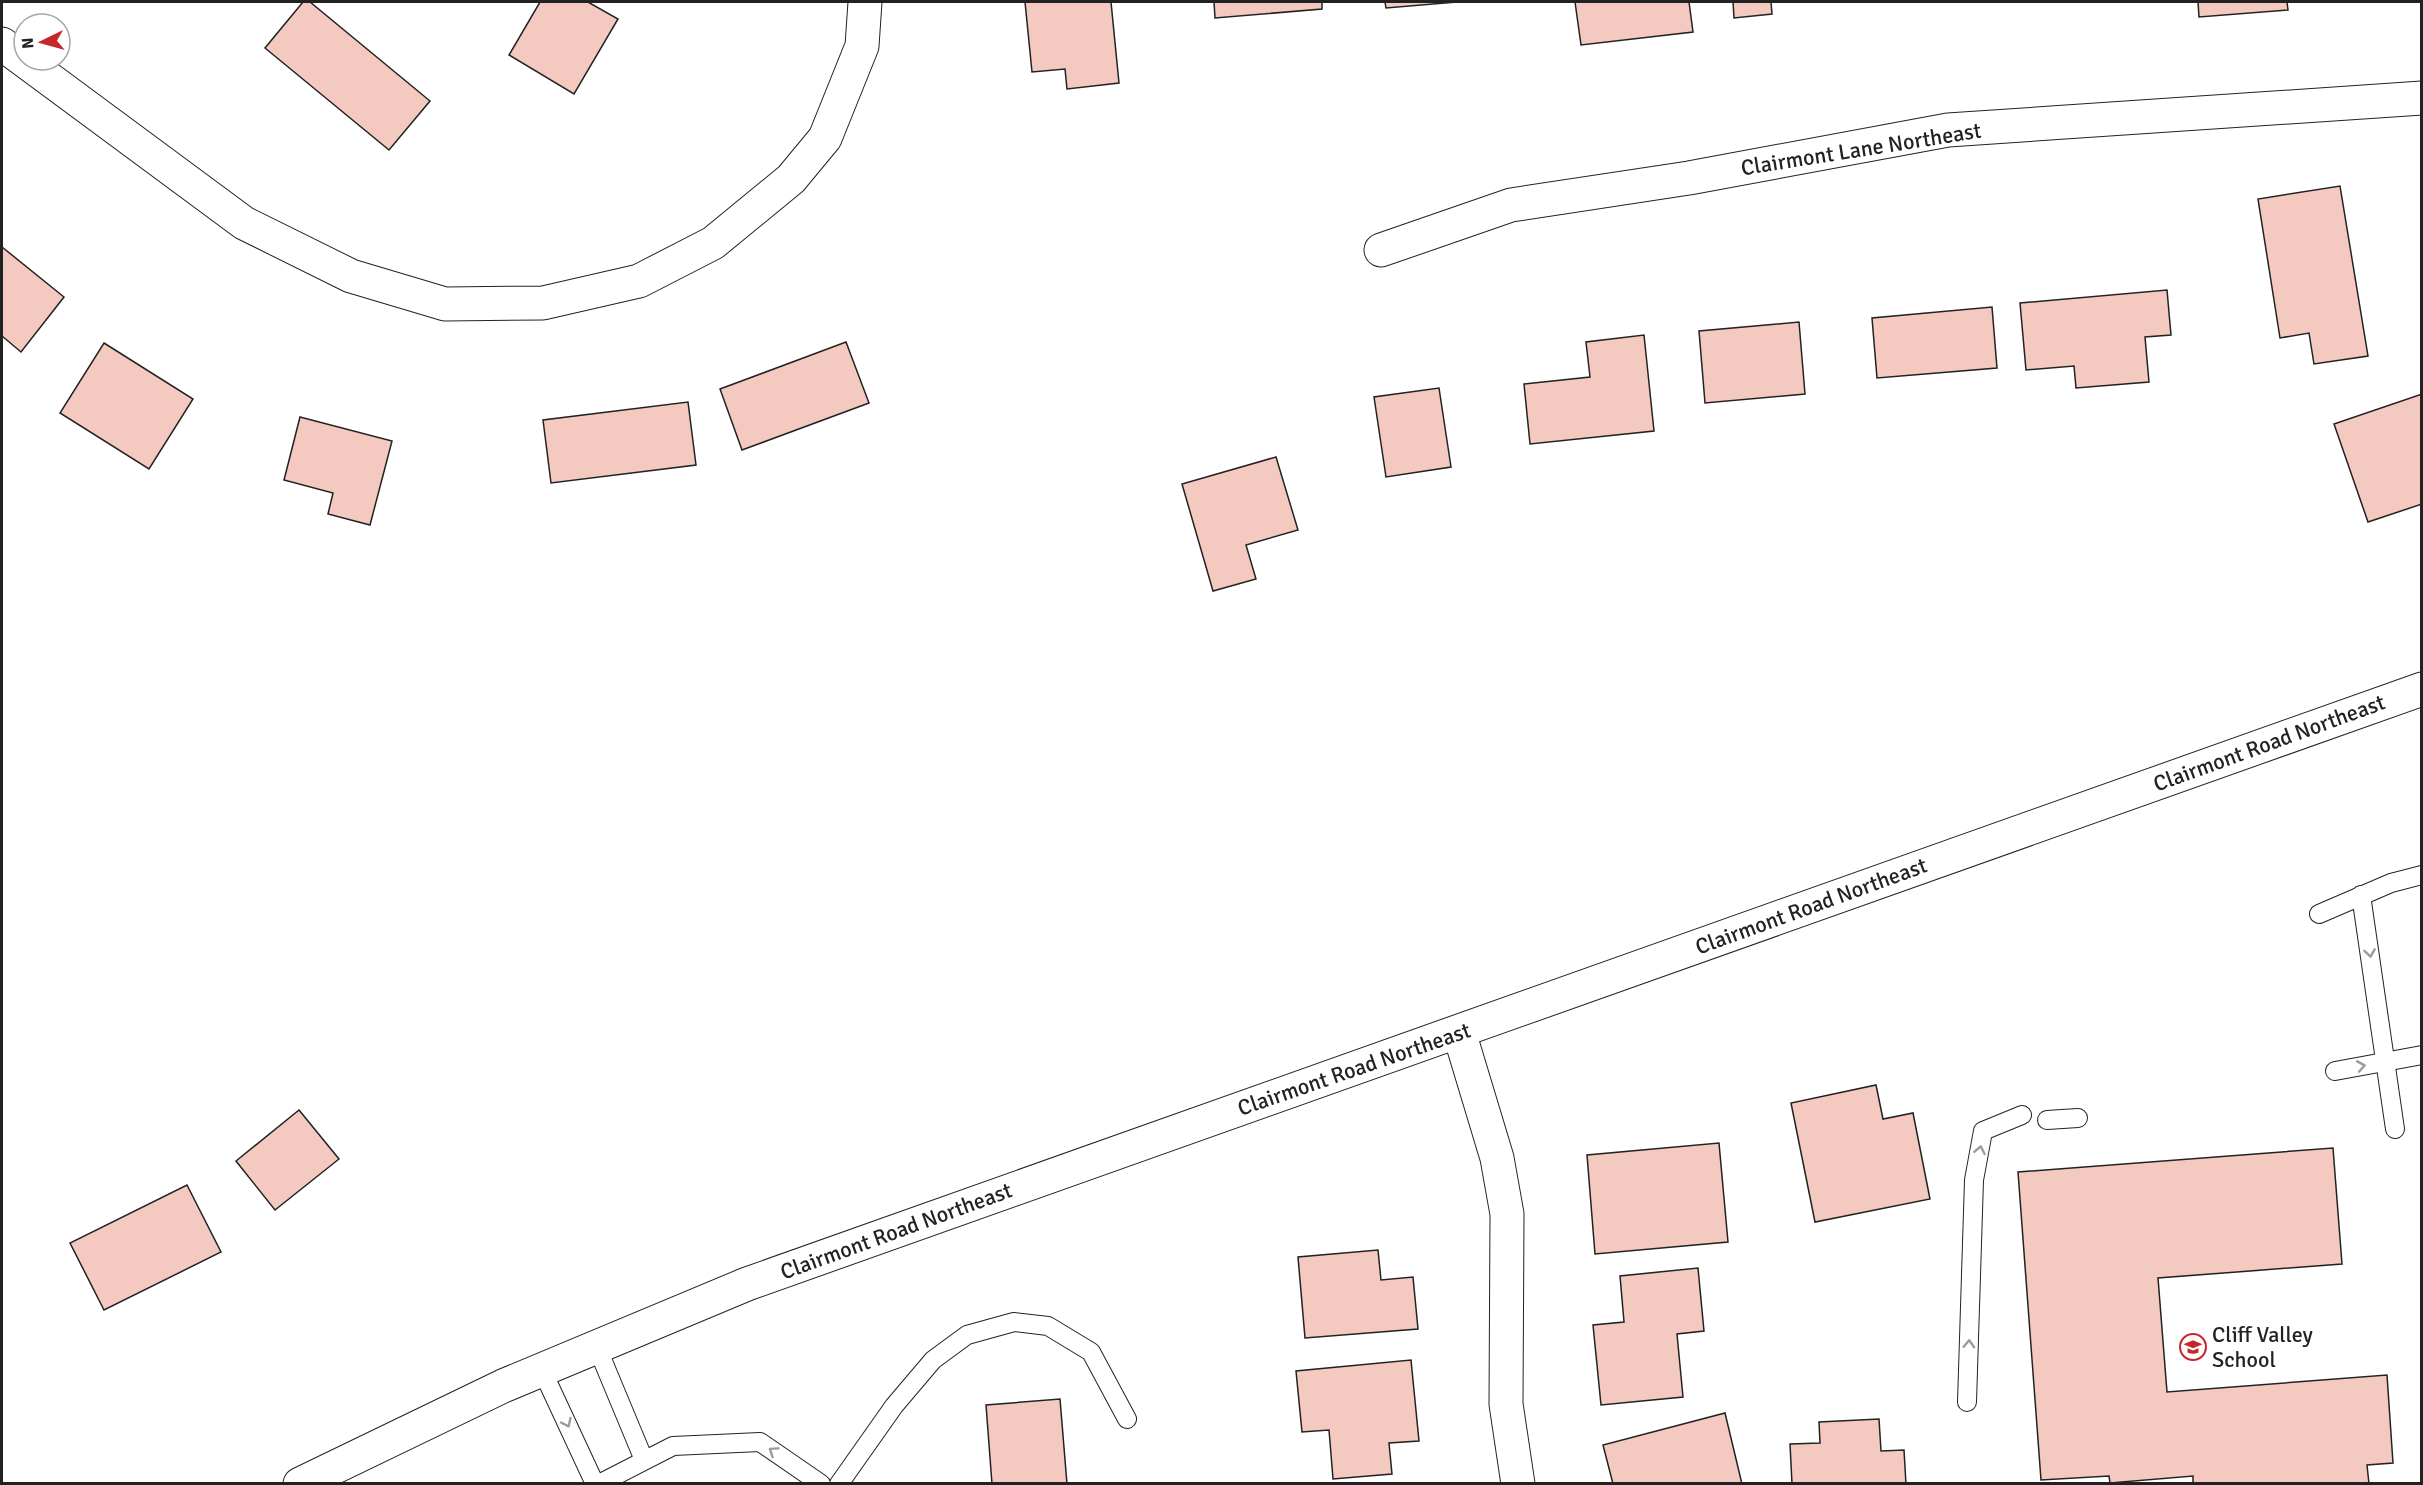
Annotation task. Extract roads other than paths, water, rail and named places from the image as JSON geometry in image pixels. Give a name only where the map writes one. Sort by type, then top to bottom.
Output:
[{"type":"street","points":[[2,44],[244,223],[351,276],[445,303],[543,303],[639,281],[713,243],[791,179],[825,138],[862,45],[865,2]]},
{"type":"street","name":"Clairmont Lane Northeast","points":[[1381,250],[1511,205],[1689,178],[1948,130],[2421,98]]},
{"type":"street","name":"Clairmont Road Northeast","points":[[300,1484],[542,1370],[747,1284],[2421,689]]},
{"type":"street","points":[[1459,1032],[1497,1158],[1507,1214],[1506,1404],[1518,1484]]},
{"type":"lane","points":[[2319,914],[2391,883],[2421,875]]},
{"type":"lane","points":[[2361,895],[2396,1129]]},
{"type":"lane","points":[[2335,1071],[2421,1055]]},
{"type":"lane","points":[[1967,1402],[1976,1170],[1983,1131],[2022,1115]]},
{"type":"lane","points":[[2047,1120],[2078,1118]]},
{"type":"lane","points":[[839,1484],[894,1406],[933,1360],[967,1335],[1014,1322],[1048,1326],[1090,1352],[1127,1419]]},
{"type":"lane","points":[[597,1347],[644,1460]]},
{"type":"lane","points":[[542,1370],[597,1484],[673,1446],[760,1442],[821,1484]]},
{"type":"place","name":"Cliff Valley School","points":[[2193,1347]]}]
